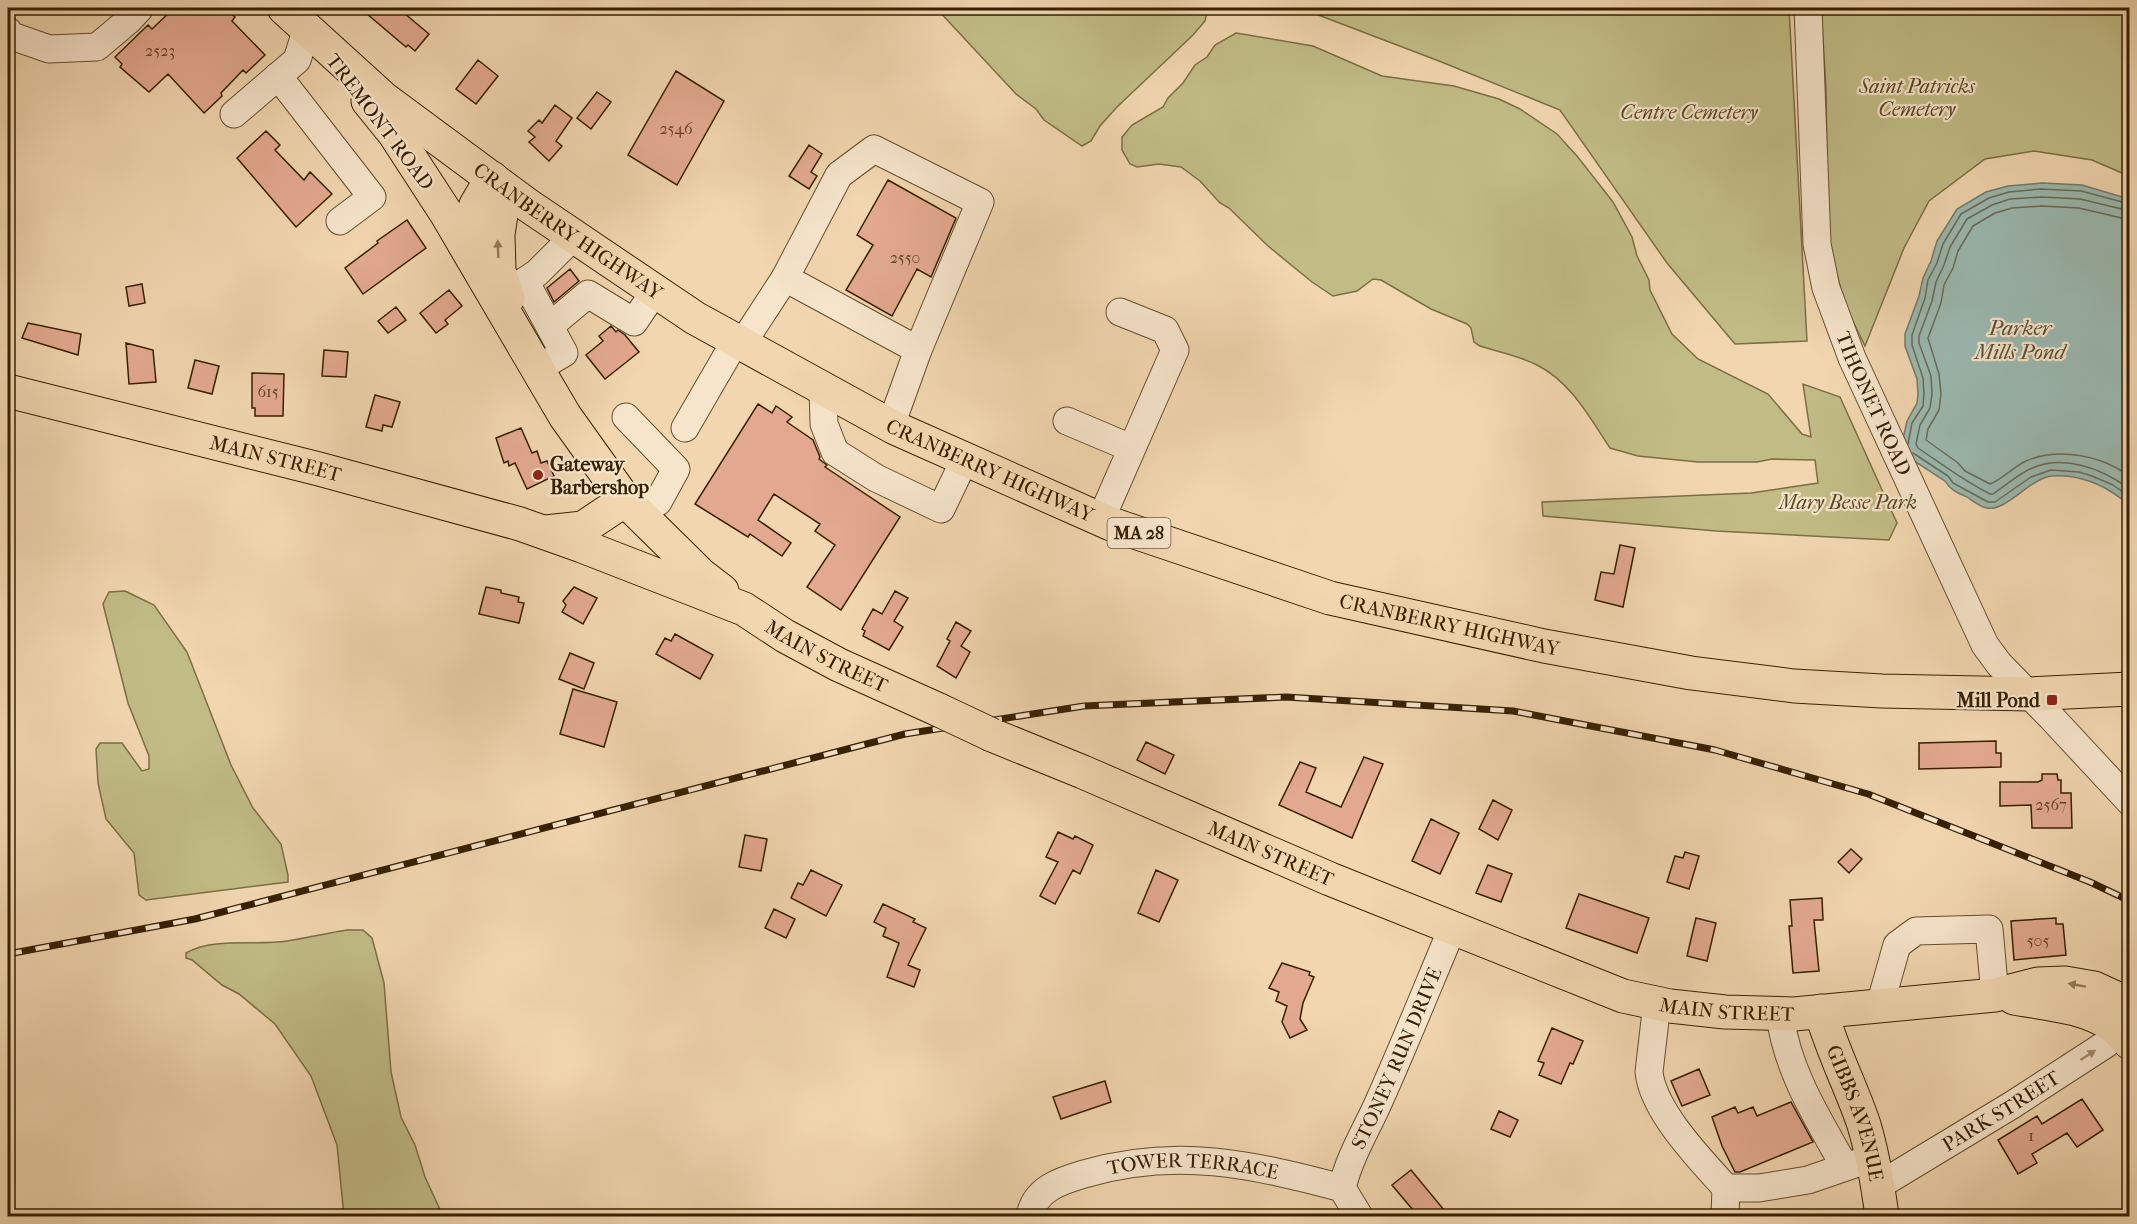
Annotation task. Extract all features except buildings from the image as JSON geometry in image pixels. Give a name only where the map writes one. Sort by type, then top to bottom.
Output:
[{"type":"main road","name":"CRANBERRY HIGHWAY","points":[[302,23],[383,98],[574,236],[695,318],[891,425],[1101,519],[1330,598],[1600,657],[1691,673],[1794,686],[1882,691],[2029,694],[2130,689]]},
{"type":"main road","name":"TREMONT ROAD","points":[[302,23],[394,133],[464,243],[565,416],[636,510],[700,574],[744,609]]},
{"type":"main road","name":"TREMONT ROAD","points":[[499,183],[499,271],[516,287],[531,357]]},
{"type":"main road","points":[[464,243],[476,205],[499,183]]},
{"type":"main road","name":"MAIN STREET","points":[[8,391],[319,469],[543,532],[582,546],[744,609],[785,636],[839,665],[992,735],[1100,779],[1330,879],[1623,996],[1657,1004],[1725,1012],[1780,1014],[1995,995],[2094,1015],[2126,1018]]},
{"type":"main road","name":"MAIN STREET","points":[[543,532],[583,528],[636,510]]},
{"type":"main road","name":"MAIN STREET","points":[[582,546],[614,546],[636,510]]},
{"type":"main road","name":"GIBBS AVENUE","points":[[1821,1011],[1830,1042],[1864,1126],[1869,1182]]},
{"type":"street","points":[[8,31],[9,35],[49,49],[97,47],[140,8]]},
{"type":"street","name":"TIHONET ROAD","points":[[1808,8],[1817,244],[1826,288],[1857,368],[1985,645],[1999,664],[2130,802]]},
{"type":"street","points":[[234,114],[297,60],[302,23]]},
{"type":"street","points":[[278,76],[372,197],[340,221]]},
{"type":"street","points":[[685,428],[739,342],[785,278],[839,175],[874,149],[980,202],[918,350],[891,425]]},
{"type":"street","points":[[531,357],[564,353],[550,326],[516,287],[537,273],[574,236]]},
{"type":"street","points":[[785,278],[918,350]]},
{"type":"street","points":[[550,326],[588,294],[634,322],[655,291]]},
{"type":"street","points":[[1101,519],[1175,350],[1165,330],[1120,312]]},
{"type":"street","points":[[823,388],[824,424],[836,452],[876,478],[941,509],[965,459]]},
{"type":"street","points":[[626,417],[676,469],[658,502],[636,510]]},
{"type":"street","points":[[1067,420],[1131,448]]},
{"type":"street","name":"STONEY RUN DRIVE","points":[[1342,1188],[1346,1169],[1356,1145],[1378,1102],[1452,929]]},
{"type":"street","points":[[1880,1005],[1896,945],[1916,931],[1989,929],[1995,995]]},
{"type":"street","points":[[1657,1004],[1649,1072],[1650,1082],[1675,1129],[1726,1188],[1725,1216]]},
{"type":"street","points":[[1780,1014],[1787,1053],[1819,1120],[1869,1182]]},
{"type":"street","name":"PARK STREET","points":[[1726,1188],[1759,1188],[1808,1180],[1869,1182],[2012,1105],[2106,1044],[2126,1018]]},
{"type":"street","name":"TOWER TERRACE","points":[[1030,1216],[1032,1207],[1045,1189],[1065,1179],[1140,1162],[1167,1159],[1244,1164],[1342,1188]]},
{"type":"street","points":[[1342,1188],[1359,1216]]},
{"type":"green space","points":[[936,8],[1208,8],[1205,21],[1193,35],[1117,107],[1100,126],[1091,141],[1082,146],[1044,120],[1036,109],[1016,94]]},
{"type":"green space","name":"Centre Cemetery","points":[[1300,8],[1789,8],[1807,341],[1735,344],[1667,263],[1560,110]]},
{"type":"green space","name":"Saint Patricks Cemetery","points":[[1821,8],[2129,8],[2129,176],[2092,160],[2034,151],[1985,159],[1929,201],[1904,248],[1865,346],[1846,307],[1828,243],[1826,89]]},
{"type":"green space","name":"Mary Besse Park","points":[[1236,33],[1313,46],[1382,76],[1454,86],[1499,99],[1520,109],[1557,134],[1613,202],[1632,237],[1637,256],[1649,280],[1650,290],[1672,334],[1698,359],[1768,394],[1802,434],[1811,437],[1803,384],[1840,397],[1897,523],[1889,540],[1716,531],[1543,516],[1542,502],[1751,493],[1818,483],[1815,460],[1698,462],[1638,456],[1610,448],[1570,391],[1549,372],[1530,362],[1480,346],[1474,342],[1471,328],[1467,324],[1431,309],[1381,280],[1373,279],[1357,291],[1333,296],[1268,246],[1229,208],[1220,203],[1200,181],[1181,167],[1159,164],[1137,167],[1130,164],[1122,150],[1122,137],[1132,125],[1163,107],[1195,65],[1207,57],[1215,45]]},
{"type":"green space","points":[[125,591],[154,605],[187,652],[231,765],[253,808],[281,844],[288,882],[146,900],[139,895],[134,853],[106,819],[98,783],[96,749],[100,743],[122,743],[142,771],[149,769],[149,756],[128,703],[103,604],[109,592]]},
{"type":"green space","points":[[347,930],[363,930],[372,938],[384,983],[391,1072],[401,1117],[415,1145],[425,1177],[443,1216],[344,1216],[337,1145],[311,1076],[275,1024],[239,994],[222,985],[192,960],[186,958],[186,953],[209,945],[287,941]]},
{"type":"water","name":"Parker Mills Pond","points":[[2042,183],[2082,185],[2129,199],[2129,503],[2097,484],[2074,477],[2052,476],[2035,482],[2002,505],[1987,508],[1957,493],[1945,481],[1908,457],[1901,448],[1907,421],[1917,403],[1918,394],[1917,379],[1905,346],[1905,334],[1937,241],[1957,209],[1986,192],[2008,186]]},
{"type":"railway","points":[[8,954],[195,919],[905,734],[1084,706],[1286,697],[1513,711],[1715,750],[1868,794],[2090,882],[2130,901]]},
{"type":"place","name":"Gateway Barbershop","points":[[538,475]]},
{"type":"place","name":"Mill Pond","points":[[2052,700]]}]
